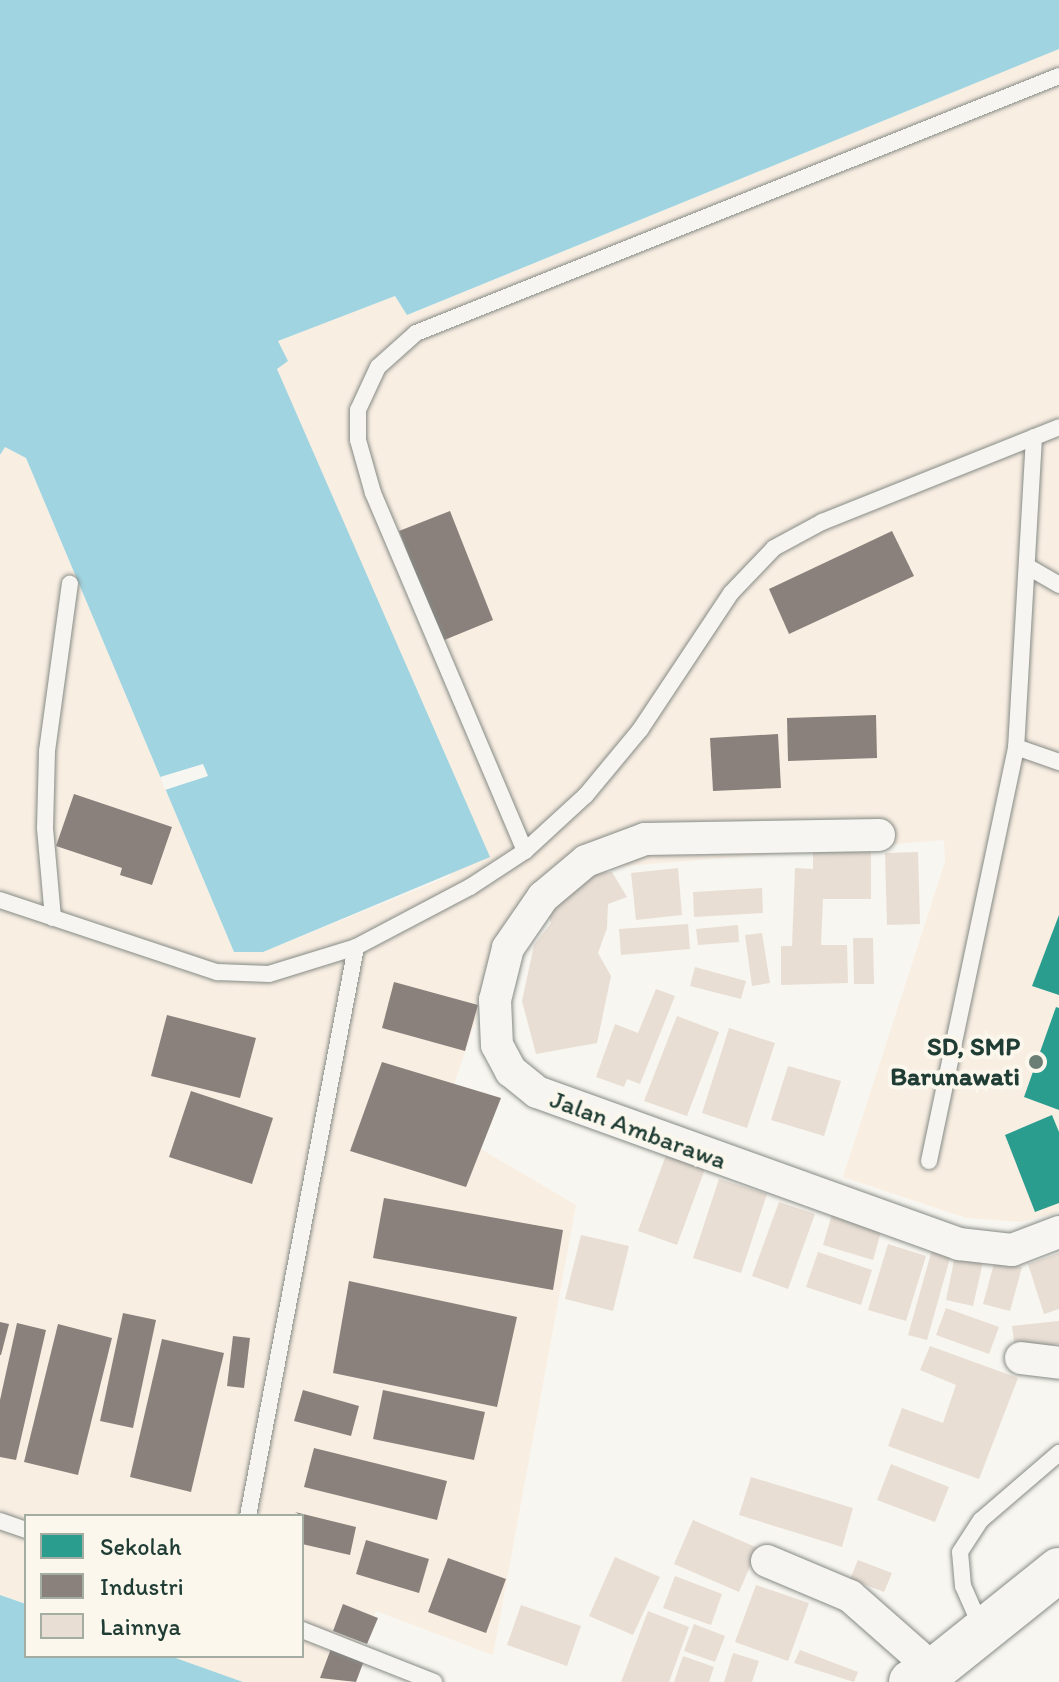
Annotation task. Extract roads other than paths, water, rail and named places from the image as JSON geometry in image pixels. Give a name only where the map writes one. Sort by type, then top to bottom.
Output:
[{"type":"street","name":"Jalan Ambarawa","points":[[879,835],[645,839],[586,861],[543,897],[508,948],[495,1000],[497,1045],[511,1071],[537,1092],[959,1244],[1012,1250],[1059,1232]]},
{"type":"street","points":[[1021,1358],[1059,1363]]},
{"type":"street","points":[[767,1561],[850,1596],[923,1676],[984,1632],[1059,1570]]},
{"type":"lane","points":[[525,851],[373,493],[358,440],[358,410],[378,367],[416,333],[1059,76]]},
{"type":"lane","points":[[0,900],[217,972],[269,974],[356,947],[470,887],[525,851],[586,795],[640,730],[731,593],[774,548],[822,522],[1059,427]]},
{"type":"lane","points":[[929,1161],[1016,747],[1030,568],[1034,437]]},
{"type":"lane","points":[[1030,568],[1059,585]]},
{"type":"lane","points":[[53,918],[45,828],[47,751],[70,584]]},
{"type":"lane","points":[[1016,747],[1059,762]]},
{"type":"lane","points":[[248,1514],[356,947]]},
{"type":"lane","points":[[984,1632],[963,1586],[960,1552],[981,1520],[1059,1453]]},
{"type":"lane","points":[[0,1521],[24,1529]]},
{"type":"lane","points":[[304,1631],[434,1682]]},
{"type":"water","points":[[0,0],[1059,0],[1059,49],[407,315],[395,296],[278,341],[288,361],[277,369],[490,857],[263,952],[234,952],[26,458],[5,447],[0,455]]},
{"type":"water","points":[[0,1595],[24,1603],[24,1658],[176,1658],[243,1682],[0,1682]]},
{"type":"place","name":"SD, SMP Barunawati","points":[[1036,1062]]}]
